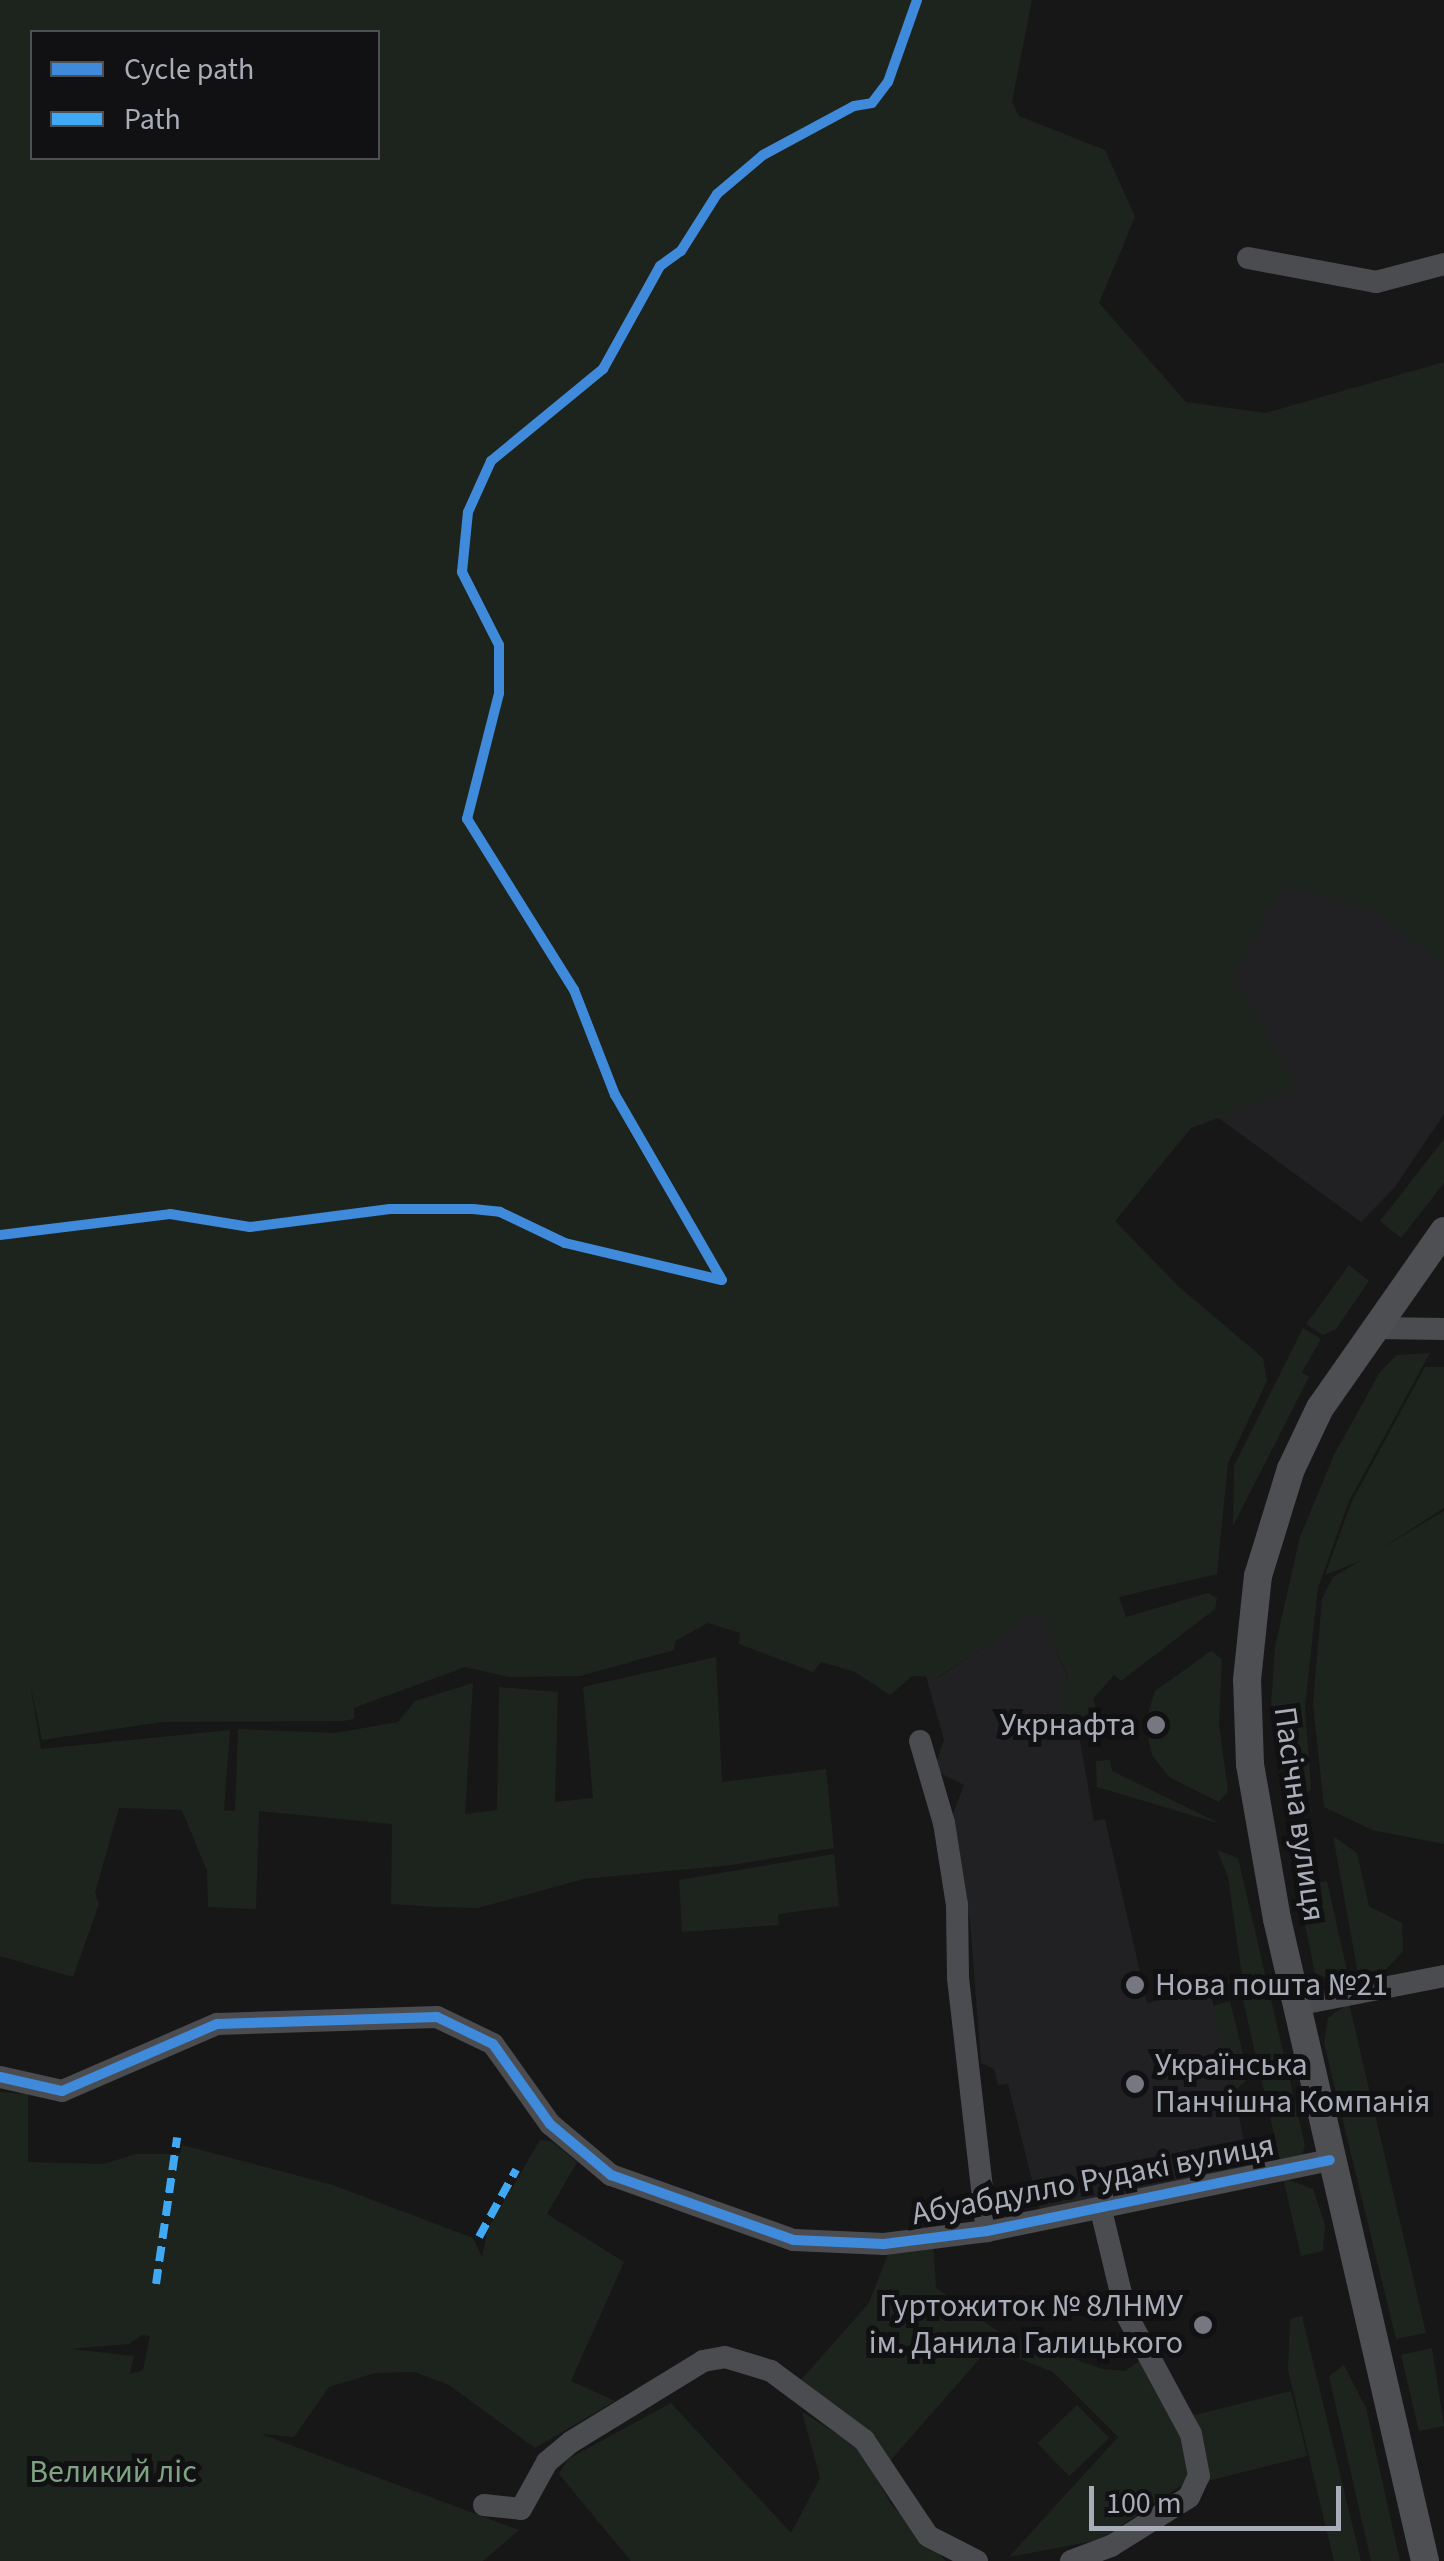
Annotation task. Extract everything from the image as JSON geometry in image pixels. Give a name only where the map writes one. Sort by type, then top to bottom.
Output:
[{"type":"main road","name":"Пасічна вулиця","points":[[1425,2561],[1330,2160],[1250,1764],[1250,1614],[1291,1469],[1320,1408],[1444,1231]]},
{"type":"street","points":[[1248,258],[1376,282],[1444,264]]},
{"type":"street","points":[[1375,1328],[1444,1329]]},
{"type":"street","points":[[920,1741],[944,1823],[957,1905],[958,1978],[987,2231]]},
{"type":"street","points":[[1296,2004],[1444,1976]]},
{"type":"street","name":"Абуабдулло Рудакі вулиця","points":[[0,2078],[62,2091],[217,2024],[437,2017],[493,2044],[573,2147],[636,2186],[794,2240],[884,2244],[987,2231],[1330,2160]]},
{"type":"street","name":"Абуабдулло Рудакі вулиця","points":[[1071,2561],[1111,2546],[1189,2497],[1199,2476],[1191,2434],[1126,2314],[1101,2210]]},
{"type":"street","points":[[484,2505],[521,2509],[547,2462],[571,2442],[702,2361],[725,2358],[771,2371],[864,2440],[928,2536],[977,2561]]},
{"type":"shaded area","points":[[1333,789],[1444,905],[1444,1114],[1395,1187],[1361,1222],[1143,1063]]},
{"type":"shaded area","points":[[1039,1611],[1068,1678],[1071,1730],[1080,1741],[1094,1821],[1105,1819],[1147,2003],[1210,1990],[1251,2170],[1040,2212],[1008,2084],[998,2085],[994,2069],[981,2063],[970,1921],[949,1824],[964,1785],[934,1770],[944,1740],[926,1676],[939,1677]]},
{"type":"green space","points":[[0,0],[1032,0],[1012,102],[1019,116],[1105,150],[1135,217],[1099,303],[1186,402],[1266,413],[1444,362],[1444,967],[1381,913],[1284,886],[1233,974],[1298,1089],[1191,1128],[1115,1221],[1179,1287],[1263,1358],[1267,1381],[1228,1463],[1217,1574],[1119,1597],[1126,1617],[1208,1593],[1217,1598],[1215,1609],[1121,1681],[1114,1675],[1093,1699],[1099,1717],[1091,1727],[1071,1730],[1058,1689],[1068,1677],[1039,1612],[938,1677],[912,1676],[890,1695],[855,1672],[821,1662],[813,1672],[739,1644],[740,1633],[708,1623],[675,1641],[674,1650],[580,1676],[509,1677],[465,1667],[354,1708],[354,1719],[343,1721],[162,1722],[42,1740],[30,1683],[41,1749],[230,1730],[224,1810],[235,1811],[238,1729],[335,1733],[398,1722],[415,1701],[473,1683],[465,1814],[497,1810],[499,1687],[558,1692],[555,1802],[593,1798],[583,1687],[716,1657],[722,1782],[826,1769],[834,1848],[732,1865],[584,1879],[478,1908],[391,1904],[392,1824],[259,1811],[256,1909],[208,1907],[207,1871],[182,1810],[119,1808],[95,1893],[99,1904],[73,1977],[0,1956]]},
{"type":"green space","points":[[1444,1139],[1444,1183],[1401,1238],[1380,1221]]},
{"type":"green space","points":[[1349,1265],[1369,1281],[1336,1329],[1323,1335],[1306,1324]]},
{"type":"green space","points":[[1303,1328],[1321,1339],[1302,1372],[1309,1377],[1233,1526],[1234,1466]]},
{"type":"green space","points":[[1430,1353],[1349,1501],[1318,1588],[1305,1706],[1311,1789],[1303,1797],[1289,1787],[1271,1706],[1275,1647],[1300,1537],[1334,1455],[1380,1372],[1397,1355]]},
{"type":"green space","points":[[1425,1367],[1444,1367],[1444,1508],[1365,1559],[1325,1575],[1351,1503]]},
{"type":"green space","points":[[1444,1511],[1444,1844],[1372,1830],[1324,1807],[1313,1704],[1322,1599],[1333,1577]]},
{"type":"green space","points":[[1211,1651],[1222,1659],[1219,1724],[1228,1791],[1219,1802],[1169,1777],[1152,1755],[1145,1723],[1155,1691]]},
{"type":"green space","points":[[1110,1760],[1112,1771],[1221,1824],[1097,1787],[1096,1761]]},
{"type":"green space","points":[[1333,1836],[1357,1853],[1369,1906],[1402,1923],[1403,1951],[1380,1976],[1359,1979]]},
{"type":"green space","points":[[1217,1850],[1238,1858],[1305,2145],[1302,2155],[1281,2164],[1239,1983],[1162,2000],[1242,1976],[1228,1877]]},
{"type":"green space","points":[[834,1854],[839,1906],[778,1914],[779,1925],[682,1932],[679,1880]]},
{"type":"green space","points":[[1327,1881],[1349,1980],[1339,1983],[1315,1973],[1303,1915],[1304,1884]]},
{"type":"green space","points":[[1230,2001],[1249,2078],[1233,2092],[1213,2006]]},
{"type":"green space","points":[[1349,2003],[1426,2333],[1396,2339],[1324,2043],[1328,2018]]},
{"type":"green space","name":"Великий ліс","points":[[0,2092],[28,2094],[28,2162],[104,2164],[135,2154],[180,2154],[182,2145],[333,2185],[473,2238],[482,2257],[488,2229],[540,2140],[551,2141],[577,2162],[547,2214],[624,2262],[571,2381],[615,2401],[535,2448],[449,2385],[415,2372],[375,2373],[329,2387],[294,2437],[261,2434],[519,2530],[483,2561],[0,2561]],"holes":[[[142,2335],[150,2336],[143,2370],[130,2374],[134,2356],[70,2349],[129,2344]]]},
{"type":"green space","points":[[1283,2178],[1313,2189],[1325,2225],[1323,2251],[1301,2256]]},
{"type":"green space","points":[[933,2241],[936,2288],[994,2329],[1102,2369],[1125,2371],[1141,2360],[1186,2436],[1188,2481],[1099,2540],[1009,2557],[1118,2437],[1053,2372],[990,2347],[890,2461],[863,2428],[800,2381],[869,2303],[891,2246]]},
{"type":"green space","points":[[1302,2316],[1361,2561],[1334,2561],[1288,2370],[1290,2319]]},
{"type":"green space","points":[[1432,2348],[1444,2426],[1419,2431],[1401,2355]]},
{"type":"green space","points":[[1344,2365],[1366,2408],[1400,2561],[1371,2561],[1329,2376]]},
{"type":"green space","points":[[1291,2391],[1307,2456],[1210,2480],[1194,2415]]},
{"type":"green space","points":[[671,2403],[791,2533],[820,2478],[802,2412],[858,2447],[891,2504],[946,2561],[631,2561],[559,2474],[568,2459]]},
{"type":"green space","points":[[1077,2405],[1109,2438],[1069,2476],[1037,2443]]},
{"type":"marked path","points":[[156,2284],[177,2138]]},
{"type":"marked path","points":[[479,2237],[516,2170]]},
{"type":"cycle path","points":[[722,1280],[615,1095],[574,990],[467,819],[499,693],[499,645],[462,572],[468,512],[491,461],[603,369],[660,266],[681,251],[717,194],[763,155],[854,106],[872,103],[888,82],[917,0]]},
{"type":"cycle path","points":[[0,1235],[170,1214],[250,1227],[390,1209],[473,1209],[500,1212],[565,1243],[722,1280]]},
{"type":"cycle path","points":[[0,2077],[62,2091],[217,2024],[437,2017],[493,2044],[550,2124],[611,2175],[794,2240],[884,2244],[987,2231],[1330,2160]]},
{"type":"place","name":"Укрнафта","points":[[1156,1725]]},
{"type":"place","name":"Нова пошта №21","points":[[1135,1985]]},
{"type":"place","name":"Українська Панчішна Компанія","points":[[1135,2084]]},
{"type":"place","name":"Гуртожиток № 8ЛНМУ ім. Данила Галицького","points":[[1203,2325]]}]
